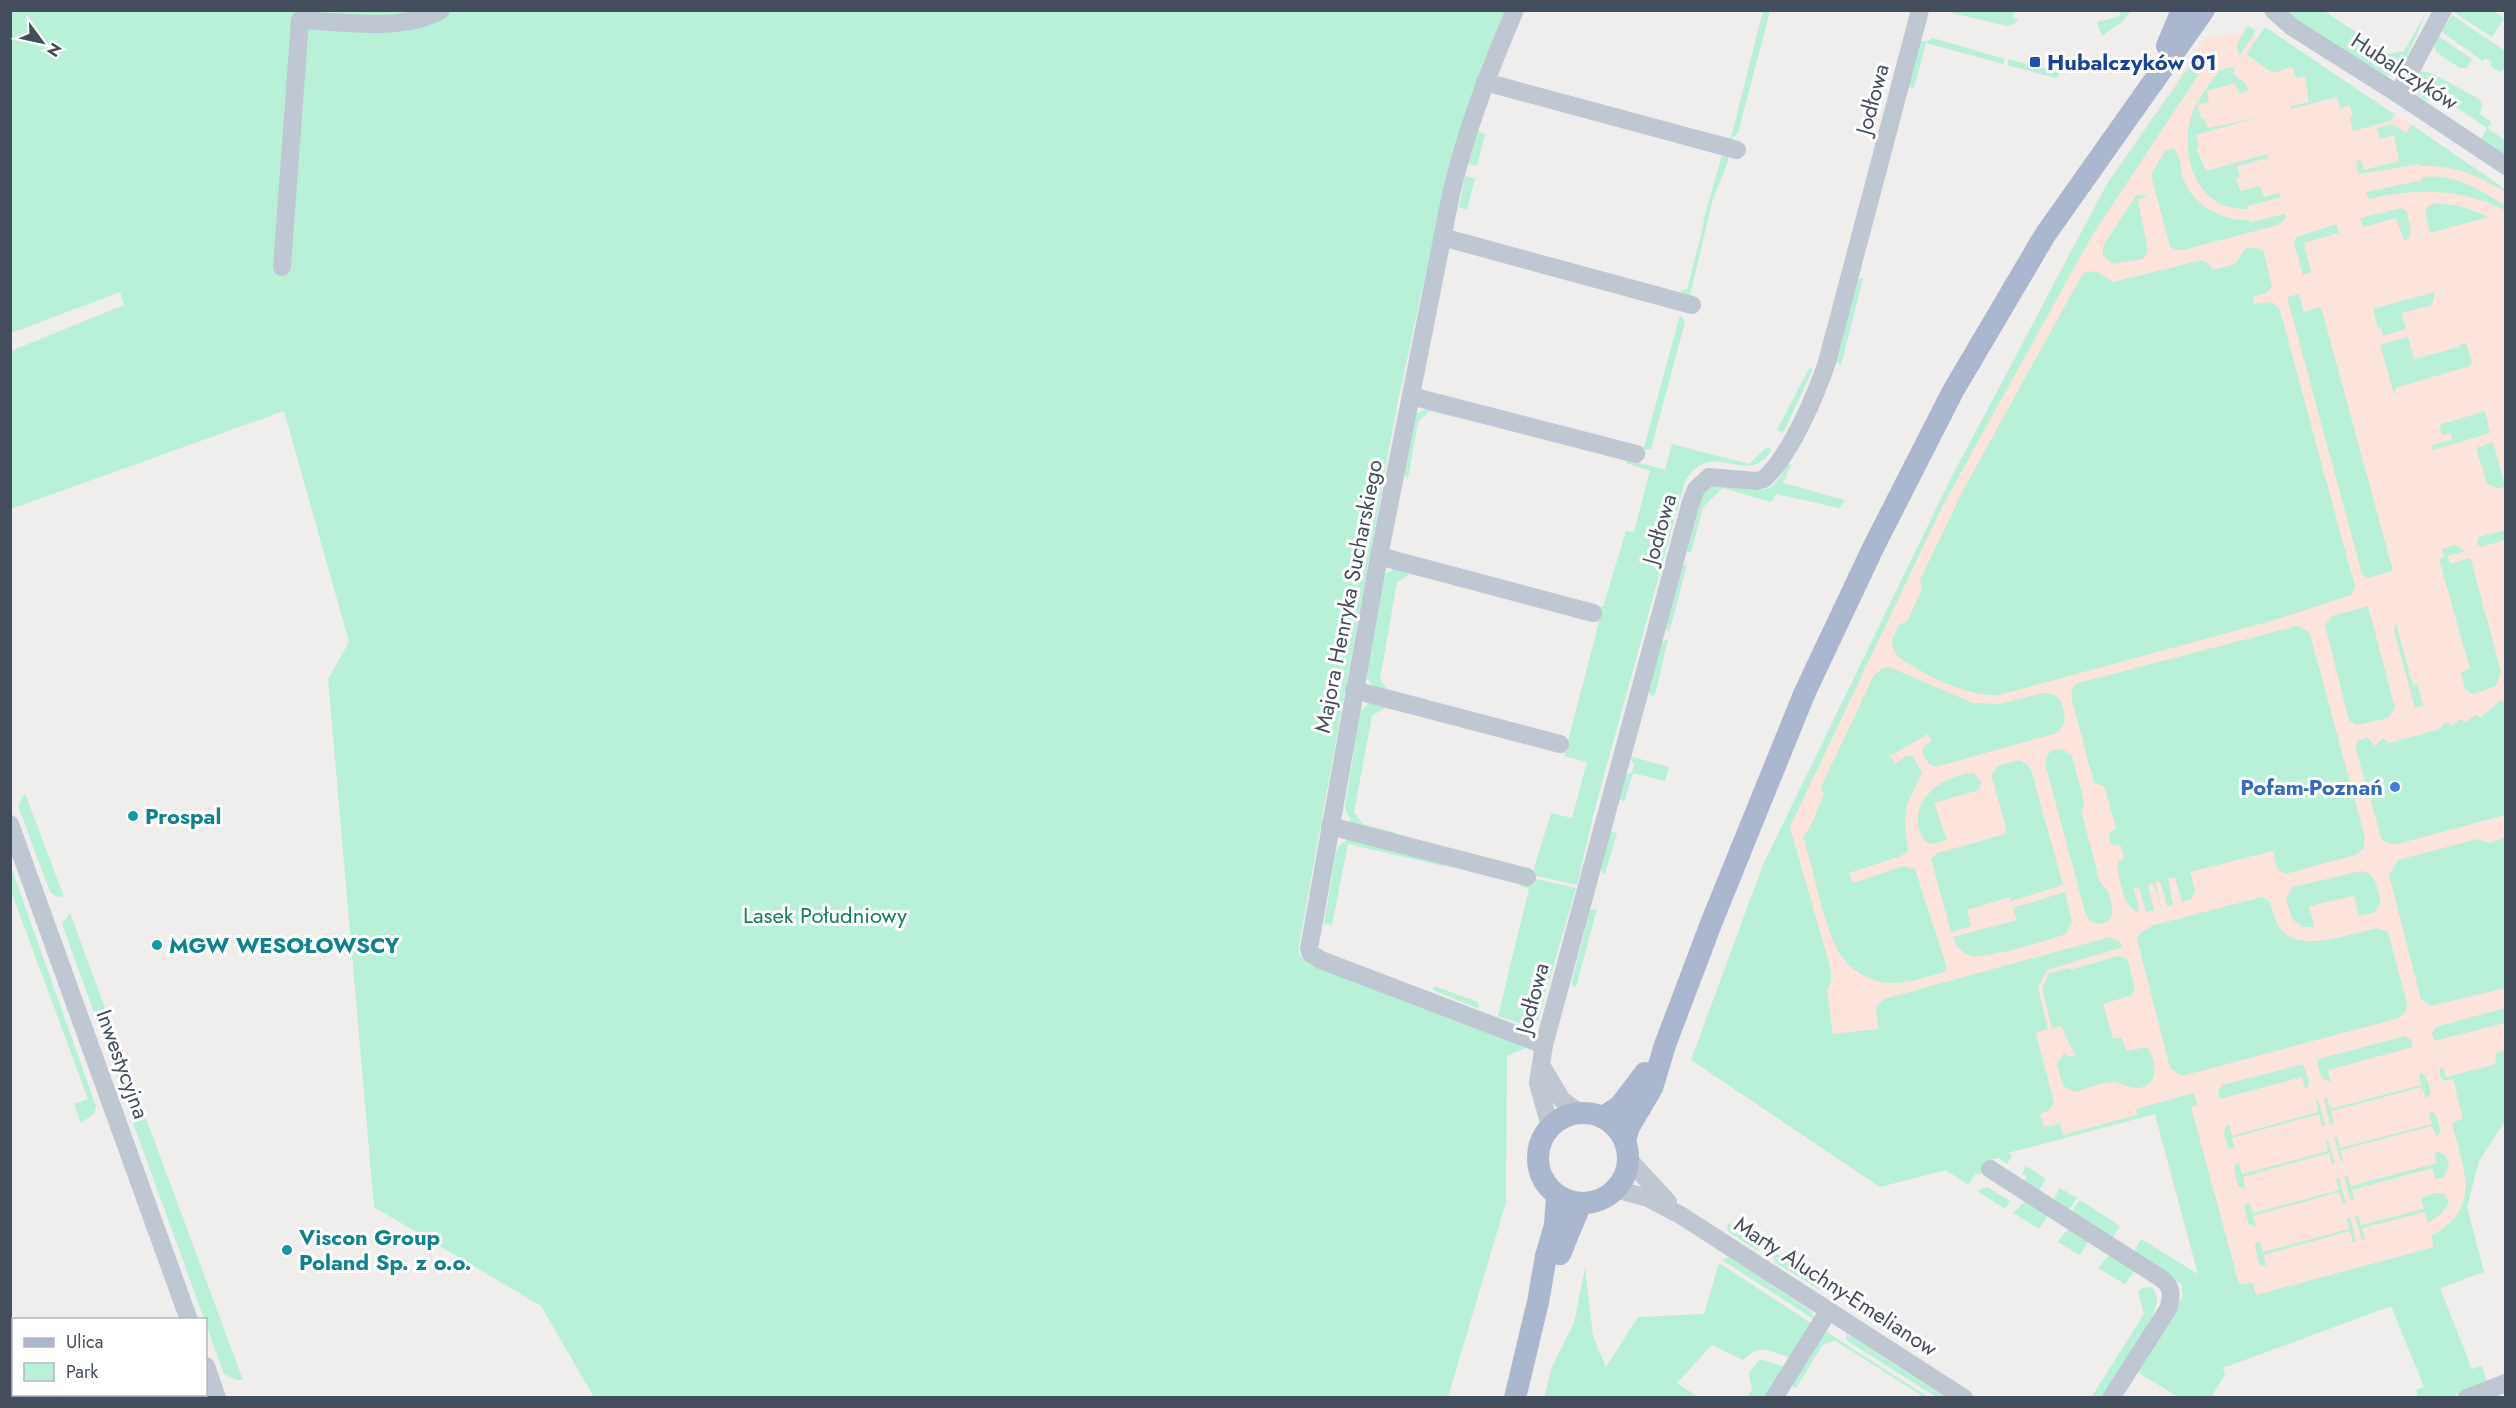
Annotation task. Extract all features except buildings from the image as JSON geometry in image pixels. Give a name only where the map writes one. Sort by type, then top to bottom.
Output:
[{"type":"main road","points":[[2151,83],[2182,10]]},
{"type":"main road","points":[[1627,1149],[1622,1132],[1603,1117],[1580,1113],[1561,1118],[1550,1126],[1541,1139],[1538,1155],[1542,1177],[1546,1185],[1557,1196],[1567,1201],[1581,1203],[1594,1202],[1607,1196],[1615,1190],[1626,1173],[1629,1127],[1652,1088],[1665,1045],[1716,911],[1805,692],[1874,546],[1953,391],[2045,235],[2204,10]]},
{"type":"main road","points":[[1603,1117],[1612,1113],[1630,1096],[1665,1045]]},
{"type":"main road","points":[[1515,1398],[1538,1302],[1546,1256],[1556,1225],[1557,1196]]},
{"type":"main road","points":[[1538,1302],[1581,1203]]},
{"type":"street","points":[[282,267],[300,20],[373,24],[416,20],[441,10]]},
{"type":"street","name":"Majora Henryka Sucharskiego","points":[[1515,10],[1485,82],[1463,145],[1442,237],[1379,556],[1309,949],[1311,954],[1321,960],[1544,1045]]},
{"type":"street","name":"Jodłowa","points":[[1550,1126],[1538,1083],[1544,1045],[1690,505],[1696,489],[1709,477],[1756,481],[1764,479],[1776,465],[1814,396],[1827,362],[1920,10]]},
{"type":"street","name":"Hubalczyków","points":[[2259,10],[2276,14],[2505,166]]},
{"type":"street","points":[[2398,94],[2443,10]]},
{"type":"street","points":[[1485,82],[1737,150]]},
{"type":"street","points":[[1442,237],[1692,305]]},
{"type":"street","points":[[1411,396],[1636,454]]},
{"type":"street","points":[[1379,556],[1593,614]]},
{"type":"street","points":[[1354,690],[1560,744]]},
{"type":"street","name":"Inwestycyjna","points":[[10,824],[188,1318]]},
{"type":"street","points":[[1330,826],[1527,876]]},
{"type":"street","points":[[1541,1065],[1562,1100],[1580,1113]]},
{"type":"street","name":"Marty Aluchny-Emelianow","points":[[1627,1149],[1660,1195],[1682,1216]]},
{"type":"street","points":[[1990,1169],[2159,1277],[2169,1286],[2171,1296],[2168,1309],[2111,1398]]},
{"type":"street","name":"Marty Aluchny-Emelianow","points":[[1615,1190],[1648,1198],[1682,1216],[1964,1398]]},
{"type":"street","points":[[1774,1398],[1829,1310]]},
{"type":"street","points":[[207,1369],[217,1398]]},
{"type":"street","points":[[2467,1398],[2505,1383]]},
{"type":"shaded area","points":[[2250,32],[2369,113],[2377,102],[2505,189],[2506,1121],[2479,1161],[2467,1207],[2484,1272],[2223,1368],[2154,1114],[1880,1187],[1691,1060],[1763,865],[2058,274],[2107,184],[2206,37]]},
{"type":"green space","points":[[1953,10],[2015,11],[2013,18],[2018,19],[2015,24],[2007,26],[1952,13]]},
{"type":"green space","name":"Lasek Południowy","points":[[10,11],[1505,11],[1440,207],[1397,406],[1299,945],[1299,954],[1308,964],[1528,1047],[1507,1056],[1506,1202],[1448,1397],[594,1397],[541,1306],[374,1207],[328,679],[349,642],[284,411],[11,509],[11,351],[124,305],[120,292],[11,333]]},
{"type":"green space","points":[[1763,11],[1770,11],[1738,133],[1730,140],[1716,137],[1717,135],[1731,138]]},
{"type":"green space","points":[[2119,11],[2131,11],[2123,21],[2102,36],[2097,22],[2120,16]]},
{"type":"green space","points":[[2286,11],[2324,11],[2389,54],[2404,51],[2427,11],[2400,72],[2394,76],[2384,75],[2283,14]]},
{"type":"green space","points":[[2456,11],[2493,11],[2504,18],[2492,37],[2455,13]]},
{"type":"green space","points":[[2452,15],[2505,51],[2505,71],[2502,69],[2500,72],[2490,66],[2492,62],[2485,58],[2483,61],[2443,33]]},
{"type":"green space","points":[[2248,26],[2256,31],[2240,55],[2237,47]]},
{"type":"green space","points":[[2265,27],[2394,114],[2390,121],[2353,131],[2350,105],[2340,108],[2337,97],[2291,109],[2291,106],[2309,102],[2305,76],[2296,78],[2292,67],[2273,73],[2246,54]]},
{"type":"green space","points":[[2438,36],[2472,59],[2467,68],[2460,68],[2436,52],[2434,45]]},
{"type":"green space","points":[[1933,38],[2005,59],[2003,64],[1926,43],[1914,88],[1909,87],[1920,41]]},
{"type":"green space","points":[[2195,58],[2209,59],[2093,234],[1941,509],[1790,827],[1831,970],[1831,982],[1827,991],[1833,1034],[1878,1029],[1876,1007],[1884,999],[2110,937],[2121,943],[2123,947],[2047,970],[2038,988],[2048,1029],[2036,1033],[2054,1103],[2048,1111],[2040,1114],[2044,1127],[2060,1123],[2063,1135],[2137,1115],[2136,1109],[2194,1093],[2197,1105],[2191,1107],[2239,1284],[2253,1283],[2256,1295],[2434,1247],[2431,1236],[2447,1225],[2458,1213],[2464,1200],[2466,1187],[2452,1124],[2463,1119],[2453,1079],[2445,1081],[2441,1078],[2439,1071],[2441,1067],[2443,1068],[2446,1077],[2496,1064],[2495,1054],[2505,1049],[2505,1121],[2479,1161],[2467,1207],[2484,1272],[2440,1288],[2472,1369],[2482,1366],[2488,1384],[2450,1397],[2418,1397],[2416,1390],[2424,1387],[2391,1306],[2223,1368],[2225,1375],[2211,1397],[2178,1397],[2136,1371],[2183,1296],[2181,1284],[2134,1251],[2141,1239],[2198,1274],[2155,1114],[2008,1153],[2012,1156],[2007,1164],[1999,1158],[1989,1160],[1979,1176],[1976,1173],[1968,1185],[1946,1170],[1880,1187],[1691,1060],[1763,865],[1950,480],[2107,184]]},
{"type":"green space","points":[[2009,59],[2037,68],[2038,66],[2061,72],[2056,78],[2007,65]]},
{"type":"green space","points":[[2231,67],[2235,70],[2233,74],[2245,83],[2248,90],[2239,94],[2235,83],[2207,91],[2209,102],[2197,105],[2201,118],[2205,120],[2208,128],[2257,118],[2196,135],[2199,146],[2196,148],[2206,171],[2267,154],[2268,158],[2237,166],[2240,177],[2236,178],[2240,191],[2260,186],[2264,197],[2279,193],[2281,197],[2248,206],[2248,209],[2227,206],[2214,200],[2203,189],[2190,162],[2188,146],[2192,114],[2197,103],[2219,71]]},
{"type":"green space","points":[[2420,71],[2432,73],[2479,99],[2482,104],[2480,114],[2491,122],[2487,128],[2435,93],[2429,101],[2420,97],[2412,84]]},
{"type":"green space","points":[[2393,124],[2406,133],[2412,125],[2505,189],[2505,192],[2465,172],[2420,164],[2358,174],[2356,163],[2360,159],[2364,170],[2399,161],[2394,135],[2380,139],[2377,128]]},
{"type":"green space","points":[[2487,128],[2505,140],[2505,155],[2481,139]]},
{"type":"green space","points":[[1478,131],[1485,134],[1477,166],[1468,163]]},
{"type":"green space","points":[[2172,148],[2179,157],[2187,188],[2201,204],[2210,210],[2229,218],[2251,222],[2285,214],[2285,219],[2278,225],[2183,250],[2170,247],[2151,175],[2165,151]]},
{"type":"green space","points":[[1722,155],[1728,156],[1728,162],[1713,198],[1690,296],[1681,294],[1682,290],[1687,290]]},
{"type":"green space","points":[[1465,176],[1475,178],[1467,210],[1459,207]]},
{"type":"green space","points":[[2434,176],[2456,180],[2486,194],[2505,206],[2505,210],[2455,194],[2403,193],[2369,199],[2366,192],[2422,180],[2422,177]]},
{"type":"green space","points":[[2137,194],[2147,196],[2138,200],[2148,252],[2143,259],[2113,264],[2103,256],[2103,246]]},
{"type":"green space","points":[[2437,203],[2460,206],[2489,217],[2430,233],[2425,211],[2430,205]]},
{"type":"green space","points":[[2401,208],[2407,212],[2411,230],[2410,237],[2404,241],[2396,218],[2363,227],[2360,218]]},
{"type":"green space","points":[[2336,224],[2339,233],[2304,243],[2311,272],[2303,275],[2294,243],[2296,237]]},
{"type":"green space","points":[[2257,248],[2264,252],[2272,287],[2266,293],[2253,297],[2254,304],[2272,302],[2280,310],[2355,587],[2351,595],[2271,621],[1999,695],[1973,693],[1946,684],[1898,657],[1893,648],[1892,639],[1899,625],[1907,621],[1922,589],[1920,580],[1962,492],[2083,273],[2096,271],[2113,282],[2202,260],[2213,270],[2235,264],[2244,250]]},
{"type":"green space","points":[[1863,279],[1841,365],[1835,361],[1857,280]]},
{"type":"green space","points":[[2435,292],[2432,305],[2401,313],[2406,329],[2383,336],[2381,327],[2378,328],[2373,309]]},
{"type":"green space","points":[[2299,294],[2304,312],[2321,307],[2393,571],[2368,578],[2362,574],[2287,297]]},
{"type":"green space","points":[[1680,315],[1685,322],[1651,449],[1645,450],[1616,443],[1616,440],[1644,447]]},
{"type":"green space","points":[[2408,337],[2414,359],[2466,343],[2472,364],[2395,388],[2396,393],[2394,394],[2380,345]]},
{"type":"green space","points":[[1809,368],[1813,369],[1783,433],[1777,430]]},
{"type":"green space","points":[[1428,408],[1476,422],[1429,411],[1418,422],[1408,478],[1403,474],[1416,414]]},
{"type":"green space","points":[[2485,411],[2490,433],[2433,450],[2431,445],[2452,440],[2451,433],[2442,435],[2439,425]]},
{"type":"green space","points":[[2493,442],[2505,486],[2498,489],[2487,483],[2476,448]]},
{"type":"green space","points":[[1672,444],[1749,464],[1767,447],[1772,449],[1763,461],[1752,465],[1707,463],[1696,468],[1685,481],[1594,812],[1577,885],[1532,875],[1551,813],[1572,818],[1587,762],[1564,756],[1599,622],[1572,615],[1508,581],[1603,607],[1626,531],[1634,532],[1650,471],[1626,463],[1627,459],[1665,470]]},
{"type":"green space","points":[[1787,464],[1791,464],[1783,483],[1845,500],[1840,508],[1776,494],[1771,502],[1723,488],[1703,507],[1691,553],[1688,552],[1685,547],[1703,495],[1715,484],[1761,490],[1777,481]]},
{"type":"green space","points":[[2505,530],[2505,540],[2481,547],[2477,544],[2479,537]]},
{"type":"green space","points":[[2455,545],[2465,551],[2448,556],[2450,564],[2470,558],[2471,560],[2501,672],[2496,686],[2473,694],[2465,689],[2461,672],[2470,669],[2439,559],[2444,557],[2442,549]]},
{"type":"green space","points":[[1687,565],[1669,633],[1664,624],[1681,567]]},
{"type":"green space","points":[[1391,566],[1463,586],[1410,574],[1397,582],[1380,679],[1387,689],[1427,699],[1427,702],[1372,687],[1366,678],[1384,578],[1386,573],[1392,571]]},
{"type":"green space","points":[[2368,606],[2395,708],[2388,718],[2356,725],[2349,720],[2325,625],[2332,616]]},
{"type":"green space","points":[[2396,623],[2413,685],[2417,684],[2423,705],[2415,708],[2394,631]]},
{"type":"green space","points":[[2297,626],[2310,634],[2365,838],[2363,849],[2355,855],[2289,873],[2284,873],[2279,869],[2273,851],[2190,872],[2195,891],[2191,899],[2182,902],[2175,877],[2168,879],[2173,904],[2167,906],[2160,881],[2155,882],[2161,908],[2153,883],[2148,885],[2154,910],[2146,912],[2139,887],[2134,888],[2140,913],[2134,910],[2126,900],[2122,887],[2117,867],[2119,861],[2124,858],[2121,846],[2112,845],[2109,839],[2110,832],[2116,828],[2104,786],[2094,783],[2071,696],[2073,687],[2078,683]]},
{"type":"green space","points":[[1668,640],[1655,695],[1652,696],[1646,689],[1660,643]]},
{"type":"green space","points":[[1889,667],[1973,703],[2000,704],[2043,693],[2053,694],[2060,700],[2064,710],[2064,723],[2054,734],[1935,767],[1929,764],[1922,753],[1924,746],[1932,741],[1928,734],[1890,756],[1895,764],[1906,756],[1913,756],[1922,773],[1907,804],[1905,826],[1908,851],[1901,856],[1849,873],[1853,883],[1904,866],[1915,869],[1947,968],[1944,972],[1897,983],[1869,978],[1851,967],[1842,957],[1830,932],[1803,837],[1824,795],[1821,787],[1874,675]]},
{"type":"green space","points":[[2500,701],[2506,702],[2505,815],[2398,844],[2390,844],[2382,840],[2355,746],[2358,741],[2367,737],[2375,746],[2383,738],[2389,743],[2440,729],[2446,722],[2452,726],[2460,719],[2466,722],[2475,715],[2480,718]]},
{"type":"green space","points":[[1370,702],[1420,716],[1385,708],[1372,716],[1354,812],[1363,824],[1396,833],[1392,834],[1349,822],[1351,818],[1346,813],[1345,807],[1360,712]]},
{"type":"green space","points":[[2055,749],[2064,750],[2072,756],[2084,801],[2082,814],[2100,882],[2109,893],[2113,913],[2109,920],[2103,923],[2089,920],[2085,912],[2045,763],[2048,754]]},
{"type":"green space","points":[[1629,756],[1669,767],[1665,781],[1633,773],[1624,802],[1618,798],[1625,775],[1632,773],[1634,764]]},
{"type":"green space","points":[[2019,760],[2028,765],[2032,773],[2063,885],[2011,901],[2010,897],[1967,910],[1971,926],[1951,932],[1931,859],[1938,853],[2005,834],[2006,827],[1991,775],[1998,766]]},
{"type":"green space","points":[[1974,773],[1981,782],[1979,790],[1934,803],[1947,840],[1932,844],[1926,842],[1919,829],[1918,817],[1921,805],[1937,786],[1949,779]]},
{"type":"green space","points":[[25,793],[64,897],[55,896],[50,892],[18,806]]},
{"type":"green space","points":[[1610,831],[1617,833],[1605,874],[1600,870]]},
{"type":"green space","points":[[1347,837],[1445,861],[1443,866],[1348,844],[1332,925],[1324,923],[1336,851]]},
{"type":"green space","points":[[2505,838],[2505,988],[2431,1006],[2421,999],[2389,875],[2398,860],[2477,839],[2490,843]]},
{"type":"green space","points":[[11,867],[96,1106],[94,1114],[81,1123],[74,1104],[88,1099],[11,891]]},
{"type":"green space","points":[[2361,871],[2373,878],[2377,887],[2381,902],[2375,912],[2359,916],[2354,896],[2309,906],[2314,927],[2303,927],[2292,919],[2286,898],[2293,887]]},
{"type":"green space","points":[[1532,878],[1576,888],[1538,1020],[1522,1024],[1498,1016],[1529,889],[1519,885]]},
{"type":"green space","points":[[2065,892],[2072,921],[2066,934],[1981,956],[1966,954],[1954,941],[1953,937],[2017,920],[2013,908]]},
{"type":"green space","points":[[2262,897],[2269,901],[2277,924],[2282,931],[2302,941],[2328,940],[2377,928],[2388,932],[2407,1003],[2406,1011],[2399,1018],[2182,1076],[2170,1068],[2137,941],[2139,934],[2154,925]]},
{"type":"green space","points":[[1597,909],[1576,987],[1571,985],[1590,910]]},
{"type":"green space","points":[[70,913],[110,1022],[96,1018],[62,924]]},
{"type":"green space","points":[[2118,956],[2127,958],[2135,988],[2132,995],[2103,1004],[2113,1039],[2122,1037],[2126,1051],[2147,1047],[2153,1058],[2154,1077],[2146,1086],[2139,1088],[2111,1082],[2075,1092],[2063,1086],[2057,1064],[2064,1053],[2068,1057],[2075,1055],[2061,1026],[2052,1028],[2042,988],[2049,973],[2069,968],[2070,970]]},
{"type":"green space","points":[[1434,986],[1478,1002],[1479,1009],[1433,990]]},
{"type":"green space","points":[[2505,1008],[2505,1023],[2434,1041],[2432,1033],[2436,1027]]},
{"type":"green space","points":[[2405,1036],[2411,1040],[2413,1047],[2328,1070],[2331,1082],[2322,1079],[2317,1062],[2319,1059]]},
{"type":"green space","points":[[117,1040],[243,1380],[237,1380],[224,1374],[207,1327],[207,1318],[204,1318],[108,1051]]},
{"type":"green space","points":[[2303,1064],[2309,1082],[2308,1087],[2305,1088],[2302,1077],[2220,1099],[2218,1092],[2222,1085]]},
{"type":"green space","points":[[2422,1073],[2427,1079],[2431,1093],[2427,1098],[2422,1087],[2331,1111],[2334,1123],[2330,1124],[2324,1099],[2327,1098],[2330,1109],[2421,1085],[2419,1074]]},
{"type":"green space","points":[[2318,1100],[2325,1125],[2322,1126],[2319,1114],[2232,1138],[2235,1149],[2228,1147],[2224,1133],[2226,1125],[2229,1125],[2232,1136],[2318,1112],[2316,1101]]},
{"type":"green space","points":[[2429,1113],[2436,1115],[2441,1132],[2436,1137],[2432,1126],[2341,1150],[2343,1161],[2341,1162],[2334,1137],[2337,1137],[2340,1148],[2432,1124]]},
{"type":"green space","points":[[2328,1139],[2335,1164],[2332,1164],[2329,1153],[2243,1177],[2245,1188],[2238,1186],[2234,1168],[2236,1164],[2239,1164],[2242,1174],[2328,1151],[2326,1140]]},
{"type":"green space","points":[[2439,1152],[2446,1156],[2449,1166],[2443,1178],[2435,1179],[2432,1168],[2352,1190],[2354,1201],[2351,1201],[2344,1177],[2348,1176],[2351,1186],[2437,1163],[2434,1153]]},
{"type":"green space","points":[[2026,1166],[2046,1179],[2038,1191],[2025,1183],[2026,1176],[2022,1173]]},
{"type":"green space","points":[[2339,1178],[2346,1203],[2343,1204],[2339,1192],[2253,1216],[2256,1227],[2249,1225],[2244,1208],[2247,1203],[2250,1203],[2253,1213],[2339,1190],[2336,1179]]},
{"type":"green space","points":[[1987,1187],[2010,1201],[2005,1209],[1977,1191]]},
{"type":"green space","points":[[2060,1188],[2077,1198],[2068,1211],[2054,1198]]},
{"type":"green space","points":[[2435,1193],[2444,1193],[2449,1202],[2442,1213],[2428,1223],[2425,1212],[2362,1228],[2365,1240],[2362,1240],[2355,1216],[2358,1215],[2361,1225],[2424,1209],[2421,1198]]},
{"type":"green space","points":[[2028,1199],[2049,1214],[2039,1229],[2013,1213]]},
{"type":"green space","points":[[2080,1200],[2120,1226],[2112,1239],[2071,1212]]},
{"type":"green space","points":[[2350,1217],[2356,1242],[2353,1242],[2350,1231],[2264,1255],[2266,1266],[2259,1264],[2255,1246],[2257,1242],[2260,1242],[2263,1252],[2349,1229],[2347,1218]]},
{"type":"green space","points":[[1728,1223],[1765,1247],[1764,1249],[1756,1250],[1729,1232]]},
{"type":"green space","points":[[2070,1229],[2090,1239],[2080,1255],[2058,1242]]},
{"type":"green space","points":[[1774,1252],[1827,1287],[1823,1290],[1818,1289],[1775,1262]]},
{"type":"green space","points":[[2115,1255],[2135,1270],[2125,1284],[2098,1268],[2107,1257]]},
{"type":"green space","points":[[1729,1257],[1811,1311],[1815,1320],[1722,1260]]},
{"type":"green space","points":[[1719,1263],[1814,1325],[1792,1358],[1761,1350],[1755,1351],[1743,1360],[1712,1345],[1677,1383],[1698,1397],[1544,1398],[1552,1367],[1574,1323],[1585,1268],[1593,1336],[1606,1367],[1638,1317],[1704,1314]]},
{"type":"green space","points":[[2152,1287],[2157,1300],[2143,1334],[2104,1397],[2091,1398],[2144,1314],[2138,1293],[2142,1288]]},
{"type":"green space","points":[[1825,1331],[1928,1397],[1924,1397],[1836,1341],[1823,1344],[1796,1388],[1790,1384]]},
{"type":"green space","points":[[1847,1334],[1945,1397],[1936,1397],[1846,1340]]},
{"type":"green space","points":[[1760,1359],[1785,1367],[1768,1397],[1747,1398],[1752,1390],[1749,1373]]},
{"type":"place","name":"Hubalczyków 01","points":[[2035,62]]},
{"type":"place","name":"Pofam-Poznań","points":[[2395,787]]},
{"type":"place","name":"Prospal","points":[[133,816]]},
{"type":"place","name":"MGW WESOŁOWSCY","points":[[157,945]]},
{"type":"place","name":"Viscon Group Poland Sp. z o.o.","points":[[287,1250]]}]
